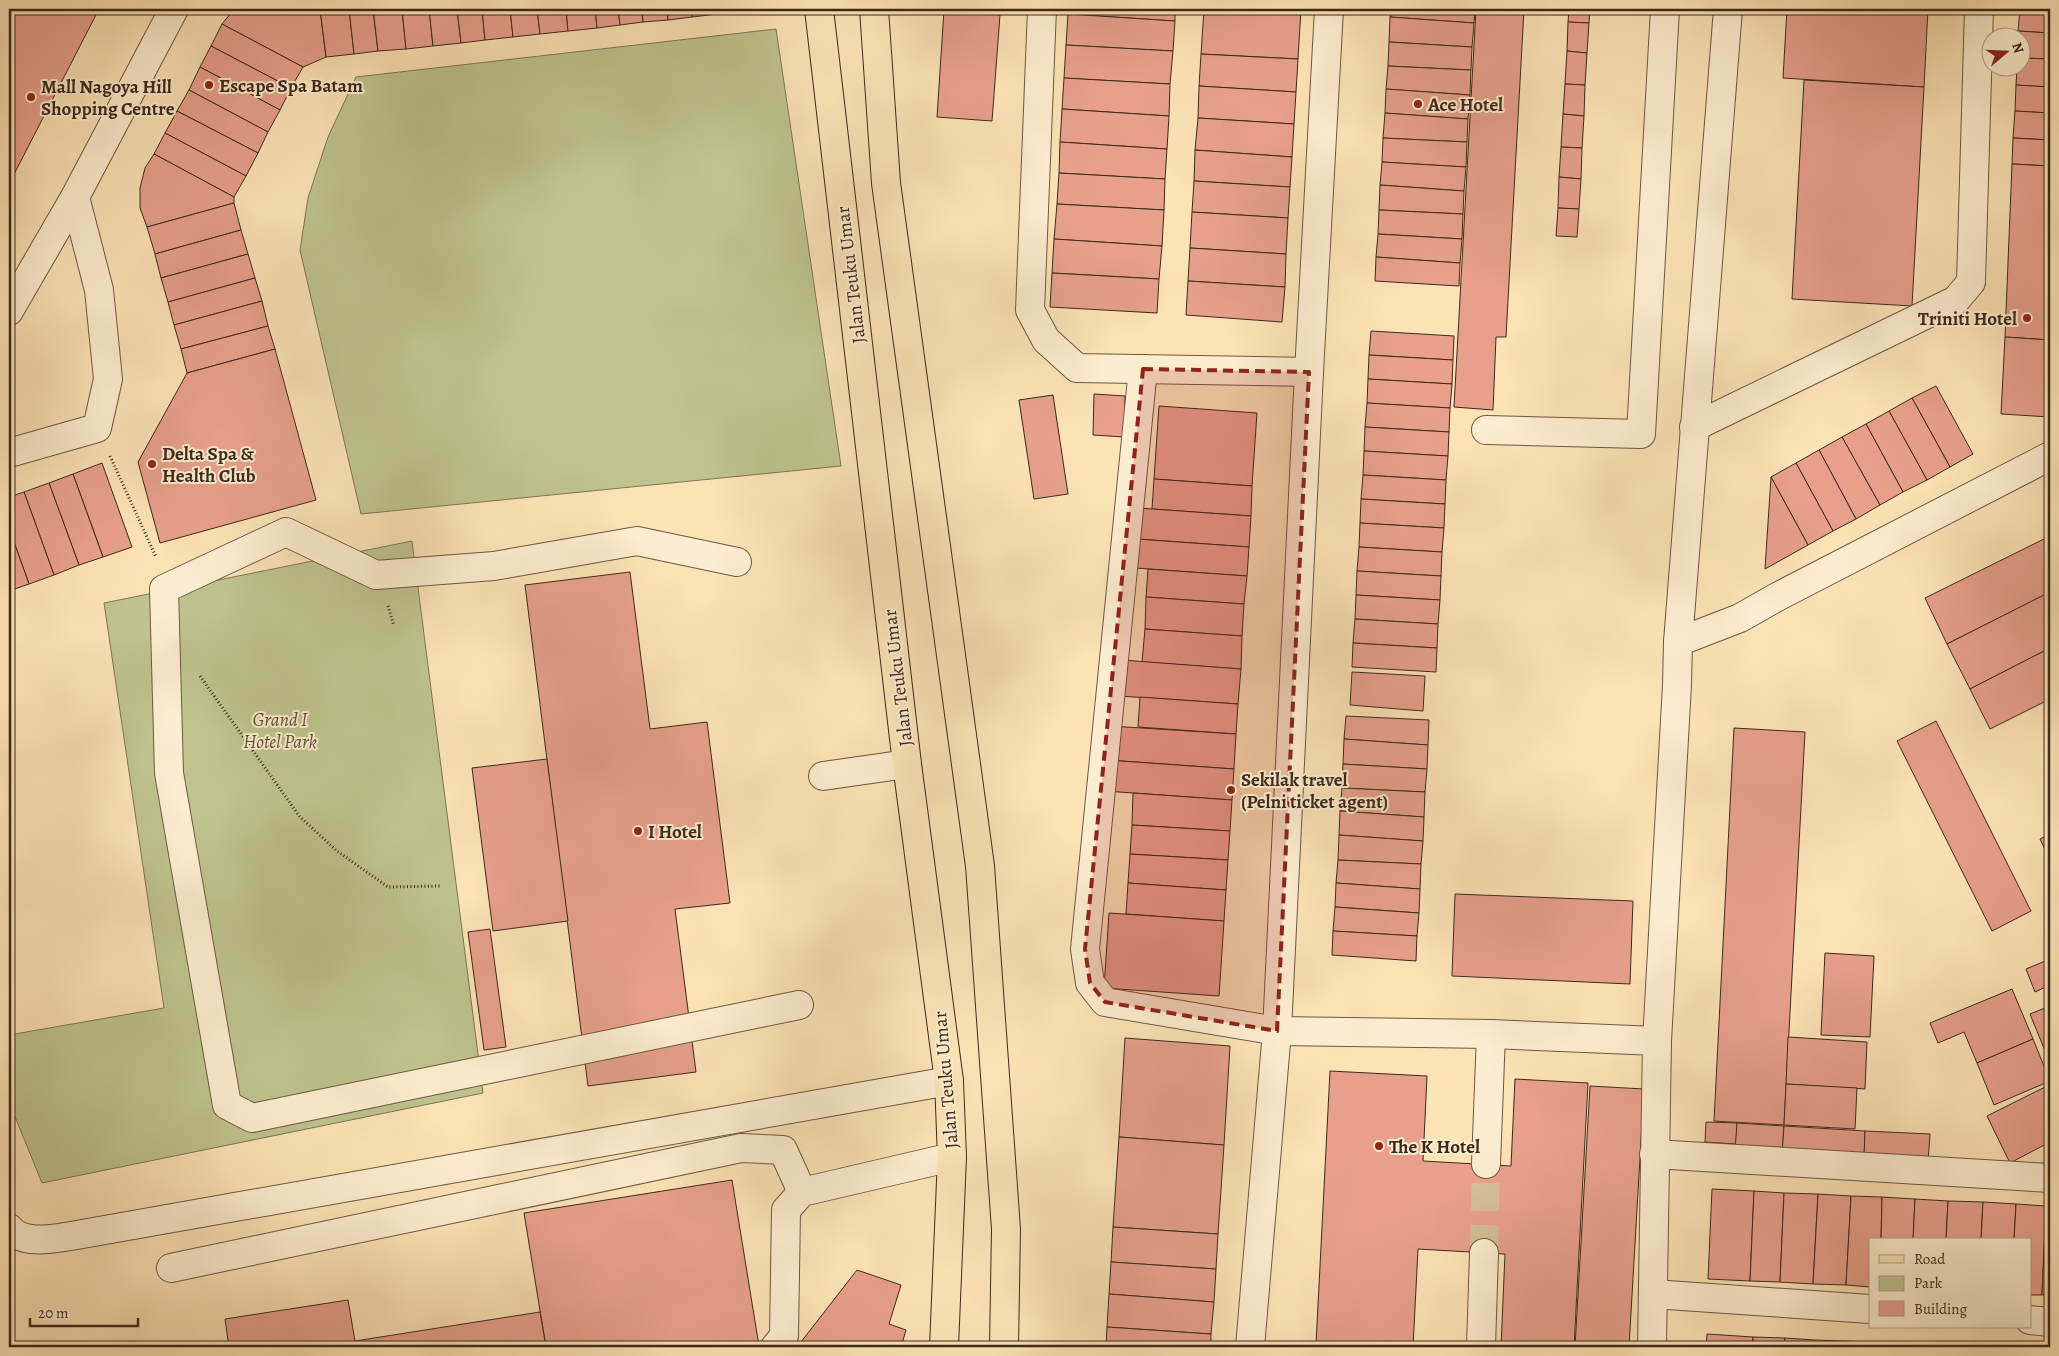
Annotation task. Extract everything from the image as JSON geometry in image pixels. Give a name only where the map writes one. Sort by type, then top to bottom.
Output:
[{"type":"main road","name":"Jalan Teuku Umar","points":[[819,9],[907,764],[949,1081],[952,1157],[944,1347]]},
{"type":"main road","points":[[874,9],[886,183],[980,866],[1006,1229],[1004,1347]]},
{"type":"street","points":[[9,312],[75,197],[174,9]]},
{"type":"street","points":[[1042,9],[1030,310],[1046,340],[1077,368],[1309,372]]},
{"type":"street","points":[[1250,1347],[1277,1031],[1309,372],[1330,9]]},
{"type":"street","points":[[1486,430],[1641,434],[1665,9]]},
{"type":"street","points":[[1652,1347],[1657,1040],[1677,695],[1678,642],[1728,9]]},
{"type":"street","points":[[1694,427],[1956,300],[1970,282],[1979,9]]},
{"type":"street","points":[[9,453],[97,428],[108,379],[99,290],[75,197]]},
{"type":"street","points":[[1143,369],[1085,949],[1090,983],[1105,1002],[1277,1031],[1491,1034],[1657,1040]]},
{"type":"street","points":[[1678,642],[1740,618],[2050,456]]},
{"type":"street","points":[[737,562],[637,541],[494,566],[376,575],[286,532],[164,589],[169,773],[227,1105],[252,1118],[799,1005]]},
{"type":"street","points":[[823,776],[907,764]]},
{"type":"street","points":[[1486,1164],[1491,1034]]},
{"type":"street","points":[[10,1232],[40,1240],[71,1236],[949,1081]]},
{"type":"street","points":[[171,1268],[742,1148],[782,1150],[802,1192]]},
{"type":"street","points":[[1654,1154],[2050,1178]]},
{"type":"street","points":[[775,1347],[784,1336],[786,1210],[802,1192],[952,1157]]},
{"type":"street","points":[[1481,1347],[1484,1253]]},
{"type":"street","points":[[1653,1294],[1869,1309]]},
{"type":"street","points":[[2032,1320],[2050,1322]]},
{"type":"path","points":[[195,669],[300,817],[337,851],[388,887],[440,886]]},
{"type":"highlighted area","points":[[1143,369],[1309,372],[1277,1031],[1105,1002],[1090,983],[1085,949]]},
{"type":"green space","points":[[776,29],[841,466],[361,514],[300,250],[308,198],[328,137],[356,77]]},
{"type":"green space","name":"Grand I Hotel Park","points":[[412,541],[483,1093],[42,1183],[9,1102],[9,1035],[164,1008],[104,603]]},
{"type":"building","name":"Mall Nagoya Hill Shopping Centre","points":[[9,9],[99,9],[9,184]]},
{"type":"building","points":[[234,9],[320,9],[326,57],[303,67],[222,24]]},
{"type":"building","points":[[320,9],[349,9],[354,54],[326,57]]},
{"type":"building","points":[[349,9],[373,9],[378,51],[354,54]]},
{"type":"building","points":[[373,9],[402,9],[406,49],[378,51]]},
{"type":"building","points":[[402,9],[429,9],[433,46],[406,49]]},
{"type":"building","points":[[429,9],[457,9],[461,43],[433,46]]},
{"type":"building","points":[[457,9],[482,9],[485,40],[461,43]]},
{"type":"building","points":[[482,9],[510,9],[513,37],[485,40]]},
{"type":"building","points":[[510,9],[537,9],[540,34],[513,37]]},
{"type":"building","points":[[537,9],[566,9],[568,31],[540,34]]},
{"type":"building","points":[[566,9],[595,9],[597,28],[568,31]]},
{"type":"building","points":[[595,9],[618,9],[620,25],[597,28]]},
{"type":"building","points":[[618,9],[642,9],[643,22],[620,25]]},
{"type":"building","points":[[642,9],[667,9],[668,20],[643,22]]},
{"type":"building","points":[[667,9],[691,9],[692,17],[668,20]]},
{"type":"building","points":[[691,9],[716,9],[717,14],[692,17]]},
{"type":"building","points":[[1000,9],[1000,15],[944,10]]},
{"type":"building","points":[[1068,9],[1175,9],[1175,21],[1068,14]]},
{"type":"building","points":[[1204,9],[1301,9],[1298,59],[1201,54]]},
{"type":"building","points":[[1391,9],[1475,9],[1474,23],[1390,17]]},
{"type":"building","points":[[1476,9],[1524,9],[1506,337],[1496,337],[1493,410],[1454,407]]},
{"type":"building","points":[[1569,9],[1590,9],[1589,23],[1568,22]]},
{"type":"building","points":[[1787,9],[1928,9],[1924,87],[1783,78]]},
{"type":"building","points":[[2020,9],[2050,9],[2050,33],[2032,32],[2032,28],[2018,28]]},
{"type":"building","points":[[944,10],[1000,15],[992,121],[937,117]]},
{"type":"building","points":[[1068,14],[1175,21],[1173,51],[1066,45]]},
{"type":"building","points":[[1390,17],[1474,23],[1472,47],[1389,42]]},
{"type":"building","points":[[1568,22],[1589,23],[1587,53],[1567,51]]},
{"type":"building","points":[[222,24],[303,67],[291,88],[211,46]]},
{"type":"building","points":[[2032,32],[2050,33],[2050,59],[2032,58]]},
{"type":"building","points":[[1389,42],[1472,47],[1471,70],[1388,66]]},
{"type":"building","points":[[1066,45],[1173,51],[1170,84],[1064,78]]},
{"type":"building","points":[[211,46],[291,88],[280,110],[200,67]]},
{"type":"building","points":[[1567,51],[1587,53],[1585,85],[1565,84]]},
{"type":"building","points":[[1201,54],[1298,59],[1296,92],[1199,86]]},
{"type":"building","points":[[2032,58],[2050,59],[2050,87],[2016,85],[2016,78],[2032,78]]},
{"type":"building","points":[[1388,66],[1471,70],[1470,95],[1386,89]]},
{"type":"building","points":[[200,67],[280,110],[268,132],[189,90]]},
{"type":"building","points":[[1064,78],[1170,84],[1169,116],[1062,109]]},
{"type":"building","points":[[1804,80],[1924,87],[1912,306],[1792,299]]},
{"type":"building","points":[[1565,84],[1585,85],[1584,116],[1563,114]]},
{"type":"building","points":[[2016,85],[2050,87],[2050,113],[2015,111]]},
{"type":"building","points":[[1199,86],[1296,92],[1294,124],[1198,118]]},
{"type":"building","points":[[1386,89],[1470,95],[1468,119],[1385,113]]},
{"type":"building","points":[[189,90],[268,132],[258,153],[177,111]]},
{"type":"building","points":[[1062,109],[1169,116],[1167,149],[1060,142]]},
{"type":"building","points":[[177,111],[258,153],[246,176],[165,133]]},
{"type":"building","points":[[2015,111],[2050,113],[2050,140],[2013,138]]},
{"type":"building","points":[[1385,113],[1468,119],[1467,142],[1383,138]]},
{"type":"building","points":[[1563,114],[1584,116],[1582,148],[1561,147]]},
{"type":"building","points":[[1198,118],[1294,124],[1292,157],[1195,150]]},
{"type":"building","points":[[165,133],[246,176],[234,197],[154,154]]},
{"type":"building","points":[[1383,138],[1467,142],[1466,167],[1382,162]]},
{"type":"building","points":[[2013,138],[2050,140],[2050,166],[2012,164]]},
{"type":"building","points":[[1060,142],[1167,149],[1165,179],[1059,173]]},
{"type":"building","points":[[1561,147],[1582,148],[1581,179],[1559,177]]},
{"type":"building","points":[[1195,150],[1292,157],[1290,187],[1194,181]]},
{"type":"building","points":[[154,154],[234,197],[234,203],[147,227],[140,208],[140,188],[145,168]]},
{"type":"building","points":[[1382,162],[1466,167],[1464,191],[1380,185]]},
{"type":"building","points":[[2012,164],[2050,166],[2050,340],[2005,337]]},
{"type":"building","points":[[1059,173],[1165,179],[1164,210],[1057,204]]},
{"type":"building","points":[[1559,177],[1581,179],[1579,209],[1558,208]]},
{"type":"building","points":[[1194,181],[1290,187],[1288,218],[1192,212]]},
{"type":"building","points":[[1380,185],[1464,191],[1463,214],[1379,210]]},
{"type":"building","points":[[234,203],[241,230],[155,254],[147,227]]},
{"type":"building","points":[[1057,204],[1164,210],[1162,246],[1054,239]]},
{"type":"building","points":[[1558,208],[1579,209],[1577,237],[1556,236]]},
{"type":"building","points":[[1379,210],[1463,214],[1462,239],[1378,234]]},
{"type":"building","points":[[1192,212],[1288,218],[1286,254],[1190,248]]},
{"type":"building","points":[[241,230],[248,254],[161,278],[155,254]]},
{"type":"building","points":[[1378,234],[1462,239],[1460,263],[1376,257]]},
{"type":"building","points":[[1054,239],[1162,246],[1159,279],[1052,273]]},
{"type":"building","points":[[1190,248],[1286,254],[1285,287],[1188,281]]},
{"type":"building","points":[[248,254],[255,278],[168,302],[161,278]]},
{"type":"building","points":[[1376,257],[1460,263],[1459,286],[1375,281]]},
{"type":"building","points":[[1052,273],[1159,279],[1157,313],[1050,307]]},
{"type":"building","points":[[255,278],[262,301],[174,325],[168,302]]},
{"type":"building","points":[[1188,281],[1285,287],[1282,322],[1186,315]]},
{"type":"building","points":[[262,301],[268,326],[181,349],[174,325]]},
{"type":"building","points":[[268,326],[275,349],[187,373],[181,349]]},
{"type":"building","points":[[1371,331],[1454,336],[1453,360],[1369,355]]},
{"type":"building","points":[[2005,337],[2050,340],[2050,417],[2001,414]]},
{"type":"building","points":[[275,349],[316,500],[160,543],[138,462],[187,373]]},
{"type":"building","points":[[1369,355],[1453,360],[1452,384],[1368,379]]},
{"type":"building","points":[[1368,379],[1452,384],[1450,408],[1367,403]]},
{"type":"building","points":[[1936,386],[1973,454],[1950,467],[1912,398]]},
{"type":"building","points":[[1094,394],[1125,396],[1124,437],[1093,435]]},
{"type":"building","points":[[1053,395],[1068,494],[1034,499],[1019,400]]},
{"type":"building","points":[[1912,398],[1950,467],[1927,480],[1889,411]]},
{"type":"building","points":[[1367,403],[1450,408],[1449,432],[1365,427]]},
{"type":"building","points":[[1159,406],[1257,413],[1252,486],[1154,479]]},
{"type":"building","points":[[1889,411],[1927,480],[1903,492],[1866,424]]},
{"type":"building","points":[[1866,424],[1903,492],[1880,505],[1842,437]]},
{"type":"building","points":[[1365,427],[1449,432],[1448,456],[1364,451]]},
{"type":"building","points":[[1842,437],[1880,505],[1856,519],[1819,450]]},
{"type":"building","points":[[1819,450],[1856,519],[1833,531],[1796,463]]},
{"type":"building","points":[[1364,451],[1448,456],[1446,480],[1363,475]]},
{"type":"building","points":[[102,463],[132,547],[103,557],[73,474]]},
{"type":"building","points":[[1796,463],[1833,531],[1808,545],[1771,477]]},
{"type":"building","points":[[73,474],[103,557],[79,565],[49,483]]},
{"type":"building","points":[[1363,475],[1446,480],[1445,504],[1361,499]]},
{"type":"building","points":[[1771,477],[1808,545],[1765,569]]},
{"type":"building","points":[[1154,479],[1252,486],[1251,516],[1152,509]]},
{"type":"building","points":[[49,483],[79,565],[54,575],[24,492]]},
{"type":"building","points":[[24,492],[54,575],[29,584],[9,528],[9,497]]},
{"type":"building","points":[[1361,499],[1445,504],[1444,528],[1360,523]]},
{"type":"building","points":[[1139,508],[1251,516],[1249,547],[1137,539]]},
{"type":"building","points":[[1360,523],[1444,528],[1442,552],[1359,547]]},
{"type":"building","points":[[9,528],[29,584],[9,591]]},
{"type":"building","points":[[2050,536],[2050,592],[1947,644],[1925,598]]},
{"type":"building","points":[[1137,539],[1249,547],[1247,576],[1135,568]]},
{"type":"building","points":[[1359,547],[1442,552],[1441,576],[1357,571]]},
{"type":"building","points":[[1148,569],[1247,576],[1244,604],[1146,597]]},
{"type":"building","points":[[1357,571],[1441,576],[1440,600],[1356,595]]},
{"type":"building","name":"I Hotel","points":[[630,572],[650,729],[707,722],[730,903],[675,909],[696,1072],[588,1086],[525,585]]},
{"type":"building","points":[[2050,592],[2050,648],[1970,689],[1947,644]]},
{"type":"building","points":[[1356,595],[1440,600],[1438,624],[1355,619]]},
{"type":"building","points":[[1146,597],[1244,604],[1242,636],[1145,629]]},
{"type":"building","points":[[1355,619],[1438,624],[1437,648],[1353,643]]},
{"type":"building","points":[[1145,629],[1242,636],[1241,669],[1142,662]]},
{"type":"building","points":[[1353,643],[1437,648],[1436,672],[1352,667]]},
{"type":"building","points":[[2050,648],[2050,699],[1990,729],[1970,689]]},
{"type":"building","points":[[1122,660],[1241,669],[1238,704],[1119,696]]},
{"type":"building","points":[[1352,672],[1425,676],[1423,711],[1350,705]]},
{"type":"building","points":[[1140,697],[1238,704],[1236,734],[1138,727]]},
{"type":"building","points":[[1346,716],[1429,720],[1428,745],[1344,739]]},
{"type":"building","points":[[1936,721],[2031,911],[1992,931],[1897,741]]},
{"type":"building","points":[[1110,726],[1236,734],[1234,769],[1107,760]]},
{"type":"building","points":[[1734,728],[1805,732],[1784,1125],[1714,1121]]},
{"type":"building","points":[[1344,739],[1428,745],[1427,769],[1343,764]]},
{"type":"building","points":[[547,759],[568,921],[493,931],[472,768]]},
{"type":"building","points":[[1107,760],[1234,769],[1232,800],[1105,791]]},
{"type":"building","points":[[1343,764],[1427,769],[1425,792],[1342,788]]},
{"type":"building","points":[[1342,788],[1425,792],[1424,817],[1340,811]]},
{"type":"building","points":[[1133,793],[1232,800],[1230,831],[1132,825]]},
{"type":"building","points":[[1340,811],[1424,817],[1423,841],[1339,835]]},
{"type":"building","points":[[1132,825],[1230,831],[1228,860],[1130,854]]},
{"type":"building","points":[[2050,834],[2050,860],[2040,839]]},
{"type":"building","points":[[1339,835],[1423,841],[1421,864],[1338,860]]},
{"type":"building","points":[[1130,854],[1228,860],[1226,890],[1128,883]]},
{"type":"building","points":[[1338,860],[1421,864],[1420,889],[1336,883]]},
{"type":"building","points":[[1128,883],[1226,890],[1224,921],[1126,914]]},
{"type":"building","points":[[1336,883],[1420,889],[1419,913],[1335,907]]},
{"type":"building","points":[[1455,894],[1633,901],[1630,984],[1452,976]]},
{"type":"building","points":[[1335,907],[1419,913],[1417,936],[1333,931]]},
{"type":"building","points":[[1109,913],[1224,921],[1219,996],[1104,988]]},
{"type":"building","points":[[490,929],[506,1047],[484,1050],[468,932]]},
{"type":"building","points":[[1333,931],[1417,936],[1416,961],[1332,955]]},
{"type":"building","points":[[1825,953],[1874,956],[1870,1037],[1821,1035]]},
{"type":"building","points":[[2050,959],[2050,985],[2035,992],[2026,969]]},
{"type":"building","points":[[2012,989],[2033,1039],[1977,1063],[1964,1032],[1938,1043],[1930,1023]]},
{"type":"building","points":[[2050,1006],[2050,1063],[2030,1014]]},
{"type":"building","points":[[1788,1037],[1867,1042],[1865,1089],[1786,1084]]},
{"type":"building","points":[[1125,1038],[1230,1046],[1224,1145],[1119,1137]]},
{"type":"building","points":[[2033,1039],[2050,1081],[1994,1105],[1977,1063]]},
{"type":"building","points":[[1330,1071],[1427,1076],[1423,1161],[1511,1166],[1515,1079],[1588,1083],[1574,1347],[1501,1347],[1505,1254],[1418,1249],[1413,1347],[1316,1344]]},
{"type":"building","points":[[1786,1084],[1857,1088],[1855,1129],[1784,1125]]},
{"type":"building","points":[[1590,1086],[1644,1089],[1629,1347],[1575,1347]]},
{"type":"building","points":[[2045,1087],[2050,1098],[2050,1142],[2010,1163],[1987,1116]]},
{"type":"building","points":[[1706,1122],[1737,1123],[1736,1144],[1705,1142]]},
{"type":"building","points":[[1737,1123],[1784,1126],[1782,1154],[1735,1151]]},
{"type":"building","points":[[1784,1126],[1865,1131],[1864,1158],[1782,1154]]},
{"type":"building","points":[[1865,1131],[1930,1134],[1928,1162],[1864,1158]]},
{"type":"building","points":[[1119,1137],[1224,1145],[1218,1234],[1113,1227]]},
{"type":"building","points":[[732,1180],[759,1346],[546,1347],[524,1213]]},
{"type":"building","points":[[1712,1189],[1754,1191],[1750,1281],[1708,1279]]},
{"type":"building","points":[[1754,1191],[1784,1193],[1780,1282],[1750,1281]]},
{"type":"building","points":[[1784,1193],[1818,1194],[1813,1284],[1780,1282]]},
{"type":"building","points":[[1818,1194],[1851,1196],[1846,1285],[1813,1284]]},
{"type":"building","points":[[1851,1196],[1882,1197],[1881,1238],[1869,1238],[1869,1287],[1846,1285]]},
{"type":"building","points":[[1882,1197],[1915,1199],[1913,1238],[1881,1238]]},
{"type":"building","points":[[1915,1199],[1948,1201],[1946,1238],[1913,1238]]},
{"type":"building","points":[[1948,1201],[1983,1202],[1981,1238],[1946,1238]]},
{"type":"building","points":[[1983,1202],[2016,1204],[2014,1238],[1981,1238]]},
{"type":"building","points":[[2016,1204],[2046,1206],[2042,1295],[2032,1295],[2032,1238],[2014,1238]]},
{"type":"building","points":[[2046,1206],[2050,1206],[2050,1295],[2042,1295]]},
{"type":"building","points":[[1113,1227],[1218,1234],[1216,1269],[1111,1262]]},
{"type":"building","points":[[1111,1262],[1216,1269],[1214,1302],[1109,1294]]},
{"type":"building","points":[[857,1270],[901,1285],[889,1324],[906,1330],[901,1347],[797,1347]]},
{"type":"building","points":[[1109,1294],[1214,1302],[1211,1334],[1107,1327]]},
{"type":"building","points":[[348,1300],[355,1341],[540,1312],[546,1347],[229,1347],[225,1319]]},
{"type":"building","points":[[1107,1327],[1211,1334],[1211,1347],[1106,1347]]},
{"type":"building","points":[[1707,1334],[1753,1337],[1753,1347],[1706,1347]]},
{"type":"building","points":[[1753,1337],[1785,1338],[1784,1347],[1753,1347]]},
{"type":"building","points":[[1785,1338],[1815,1340],[1815,1347],[1784,1347]]},
{"type":"building","points":[[1815,1340],[1843,1341],[1843,1347],[1815,1347]]},
{"type":"building","points":[[1843,1341],[1875,1342],[1875,1347],[1843,1347]]},
{"type":"building","points":[[1875,1342],[1904,1344],[1904,1347],[1875,1347]]},
{"type":"building","points":[[1904,1344],[1939,1346],[1904,1347]]},
{"type":"tunnel","points":[[1484,1253],[1486,1164]]},
{"type":"place","name":"Escape Spa Batam","points":[[209,85]]},
{"type":"place","name":"Mall Nagoya Hill Shopping Centre","points":[[31,97]]},
{"type":"place","name":"Ace Hotel","points":[[1418,104]]},
{"type":"place","name":"Triniti Hotel","points":[[2027,318]]},
{"type":"place","name":"Delta Spa & Health Club","points":[[152,464]]},
{"type":"place","name":"Sekilak travel (Pelni ticket agent)","points":[[1231,790]]},
{"type":"place","name":"I Hotel","points":[[638,831]]},
{"type":"place","name":"The K Hotel","points":[[1379,1146]]}]
